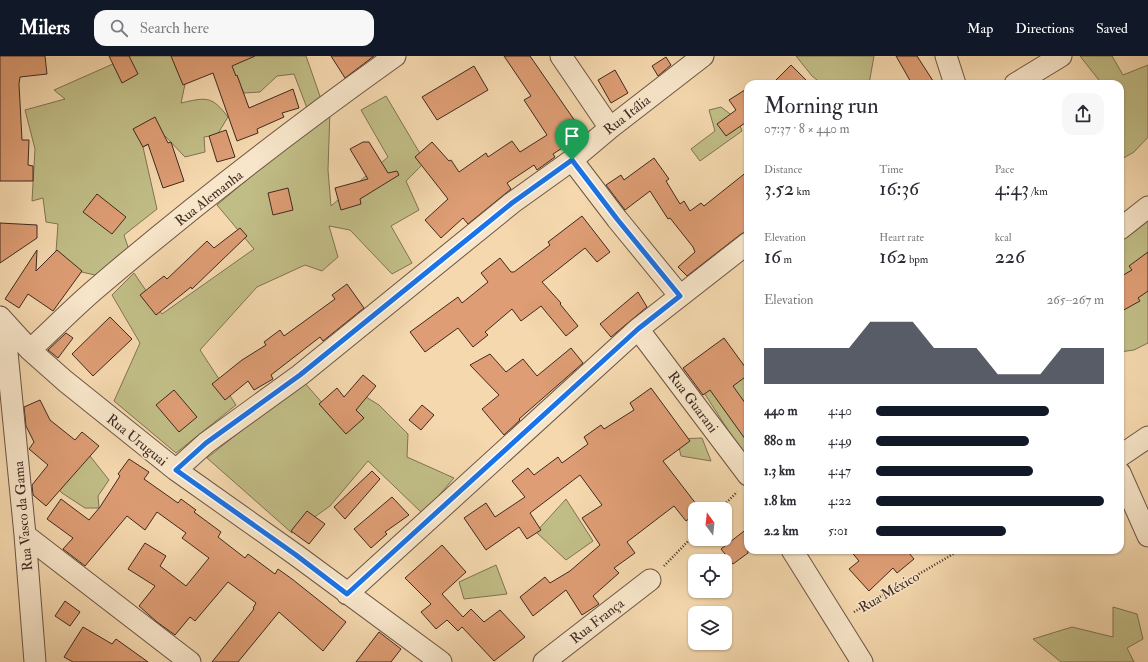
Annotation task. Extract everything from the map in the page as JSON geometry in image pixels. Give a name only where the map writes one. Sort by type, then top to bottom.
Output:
[{"type":"street","name":"Rua Alemanha","points":[[30,350],[98,286],[341,95],[395,56]]},
{"type":"street","points":[[561,56],[610,128]]},
{"type":"street","name":"Rua Itália","points":[[176,470],[206,443],[300,375],[512,203],[572,160],[610,128],[703,56]]},
{"type":"street","points":[[946,56],[954,80]]},
{"type":"street","points":[[1022,80],[1061,56]]},
{"type":"street","points":[[572,160],[617,219],[680,296]]},
{"type":"street","points":[[1124,226],[1148,207]]},
{"type":"street","points":[[347,594],[638,329],[744,246]]},
{"type":"street","name":"Rua Uruguai","points":[[2,319],[30,350],[65,381],[176,470],[296,555],[441,662]]},
{"type":"street","name":"Rua Vasco da Gama","points":[[2,319],[25,535],[35,662]]},
{"type":"street","name":"Rua Guarani","points":[[638,329],[744,480]]},
{"type":"street","points":[[1124,453],[1148,437]]},
{"type":"street","points":[[1124,482],[1148,536]]},
{"type":"street","points":[[25,535],[190,662]]},
{"type":"street","points":[[795,554],[862,662]]},
{"type":"street","name":"Rua França","points":[[544,662],[650,580]]},
{"type":"path","points":[[726,502],[744,482]]},
{"type":"path","points":[[650,580],[688,541]]},
{"type":"path","name":"Rua México","points":[[838,622],[953,554]]},
{"type":"shaded area","points":[[131,56],[186,56],[190,61],[181,103],[203,99],[208,100],[218,105],[228,117],[217,135],[204,137],[205,152],[185,157],[165,136],[143,147],[157,209],[124,235],[130,253],[95,275],[55,266],[58,224],[46,222],[43,198],[32,201],[35,149],[25,110],[65,99],[54,90]]},
{"type":"shaded area","points":[[223,56],[306,56],[321,99],[307,108],[294,74],[277,76],[260,92],[244,93]]},
{"type":"shaded area","points":[[796,56],[874,56],[870,80],[817,80]]},
{"type":"shaded area","points":[[1080,56],[1112,56],[1123,75],[1148,65],[1148,137],[1134,152],[1124,158],[1124,80],[1099,80]]},
{"type":"shaded area","points":[[386,96],[425,162],[406,181],[419,210],[391,226],[412,263],[392,274],[350,230],[329,226],[338,257],[322,271],[305,265],[257,287],[200,350],[236,405],[176,453],[114,401],[140,343],[112,295],[134,273],[162,314],[254,249],[217,205],[330,110],[328,170],[331,206],[388,157],[361,110]]},
{"type":"shaded area","points":[[721,107],[738,120],[742,131],[700,161],[691,149],[715,131],[709,110]]},
{"type":"shaded area","points":[[1148,219],[1148,343],[1134,350],[1124,351],[1124,236]]},
{"type":"shaded area","points":[[744,367],[744,455],[699,385],[732,379]]},
{"type":"shaded area","points":[[303,381],[339,422],[366,397],[379,405],[408,434],[407,457],[454,478],[423,514],[368,461],[330,506],[292,533],[207,458]]},
{"type":"shaded area","points":[[702,438],[711,461],[681,456],[677,439]]},
{"type":"shaded area","points":[[83,455],[90,456],[109,480],[98,496],[99,508],[85,508],[62,493],[49,480]]},
{"type":"shaded area","points":[[566,499],[593,541],[566,560],[536,532]]},
{"type":"shaded area","points":[[496,565],[507,594],[464,599],[459,582]]},
{"type":"shaded area","points":[[1113,607],[1137,614],[1143,639],[1127,648],[1134,662],[1061,662],[1033,639],[1072,627],[1113,637]]},
{"type":"building","points":[[0,56],[45,56],[47,74],[20,77],[19,84],[22,140],[29,140],[28,165],[33,166],[33,181],[0,181]]},
{"type":"building","points":[[109,56],[129,56],[138,74],[122,83]]},
{"type":"building","points":[[171,56],[255,56],[232,66],[236,76],[237,75],[249,108],[293,89],[299,108],[282,113],[284,117],[257,129],[258,133],[237,141],[213,73],[183,85]]},
{"type":"building","points":[[331,56],[374,56],[345,78]]},
{"type":"building","points":[[504,56],[530,56],[584,134],[553,154],[555,157],[537,170],[534,165],[507,183],[511,189],[468,224],[463,218],[441,238],[425,220],[448,199],[415,157],[432,142],[449,161],[451,160],[459,172],[486,153],[488,157],[512,141],[520,152],[547,135],[524,100],[531,96]]},
{"type":"building","points":[[896,56],[917,56],[932,80],[910,80]]},
{"type":"building","points":[[666,57],[671,65],[658,76],[652,66]]},
{"type":"building","points":[[791,65],[806,80],[776,80]]},
{"type":"building","points":[[474,66],[488,90],[437,120],[422,97]]},
{"type":"building","points":[[615,70],[628,93],[611,103],[598,80]]},
{"type":"building","points":[[744,91],[744,124],[726,136],[717,124],[736,110],[729,100]]},
{"type":"building","points":[[155,117],[168,143],[171,142],[184,181],[163,188],[148,144],[143,147],[133,129]]},
{"type":"building","points":[[226,130],[235,157],[217,162],[209,136]]},
{"type":"building","points":[[363,142],[369,142],[388,173],[397,171],[399,175],[360,199],[361,204],[341,210],[335,188],[368,179],[350,149]]},
{"type":"building","points":[[654,158],[669,179],[666,181],[680,204],[684,201],[690,211],[701,203],[704,206],[744,174],[744,233],[687,276],[678,267],[695,252],[693,247],[670,218],[668,219],[650,191],[625,210],[606,185],[621,175],[624,180]]},
{"type":"building","points":[[288,188],[293,210],[273,215],[268,193]]},
{"type":"building","points":[[97,194],[126,217],[112,234],[83,212]]},
{"type":"building","points":[[582,216],[610,252],[597,262],[585,248],[542,282],[561,303],[560,304],[578,326],[566,336],[541,306],[521,321],[512,309],[485,332],[488,335],[473,347],[458,328],[425,352],[410,332],[458,297],[462,303],[488,282],[481,273],[500,258],[511,272],[514,272],[550,245],[548,242]]},
{"type":"building","points":[[0,223],[37,225],[37,238],[0,263]]},
{"type":"building","points":[[240,228],[247,236],[192,289],[191,287],[156,315],[140,295],[164,276],[167,279],[207,241],[214,248]]},
{"type":"building","points":[[37,250],[36,271],[57,250],[82,271],[53,311],[28,294],[19,308],[5,299]]},
{"type":"building","points":[[1148,252],[1148,291],[1138,298],[1140,301],[1124,310],[1124,275],[1132,270],[1129,266]]},
{"type":"building","points":[[347,284],[364,308],[323,341],[320,337],[271,375],[273,379],[254,390],[248,381],[225,400],[212,384],[242,360],[266,345],[264,342],[280,330],[284,336],[335,299],[332,295]]},
{"type":"building","points":[[638,292],[647,307],[611,337],[600,324]]},
{"type":"building","points":[[110,317],[132,339],[93,376],[72,354]]},
{"type":"building","points":[[66,333],[73,338],[58,358],[48,350]]},
{"type":"building","points":[[724,338],[744,366],[744,378],[733,386],[744,401],[744,437],[710,390],[703,395],[683,368]]},
{"type":"building","points":[[571,348],[583,363],[519,419],[520,420],[504,435],[482,409],[499,395],[470,365],[490,354],[506,372],[523,359],[537,376]]},
{"type":"building","points":[[363,375],[376,386],[356,410],[364,418],[346,434],[319,404],[337,388],[344,397]]},
{"type":"building","points":[[651,388],[690,441],[663,461],[695,502],[688,502],[688,519],[686,521],[674,506],[627,542],[635,553],[614,568],[619,573],[593,596],[599,604],[582,615],[566,590],[533,616],[520,597],[545,577],[550,583],[570,571],[600,545],[582,518],[602,505],[580,475],[530,513],[541,530],[527,539],[519,527],[486,550],[464,518],[486,503],[495,517],[525,497],[512,481],[528,468],[534,475],[558,457],[562,463],[588,444],[584,437],[601,425],[604,429],[634,410],[630,403]]},
{"type":"building","points":[[174,390],[197,417],[179,432],[156,405]]},
{"type":"building","points":[[40,400],[50,420],[75,440],[82,432],[99,446],[46,506],[33,495],[32,485],[48,465],[29,449],[34,442],[26,426],[24,407]]},
{"type":"building","points":[[422,405],[434,415],[421,430],[409,420]]},
{"type":"building","points":[[129,459],[149,472],[144,479],[178,503],[181,499],[196,510],[194,512],[221,532],[218,537],[245,558],[248,554],[275,574],[278,569],[346,622],[323,651],[279,612],[238,662],[212,662],[254,609],[253,608],[256,603],[228,582],[195,621],[190,617],[175,635],[157,622],[139,606],[155,586],[128,569],[145,543],[166,556],[160,566],[186,586],[209,558],[182,538],[186,533],[157,512],[145,530],[127,516],[85,566],[63,549],[73,538],[47,519],[61,499],[89,520],[100,507],[120,476],[118,474]]},
{"type":"building","points":[[372,471],[380,479],[345,519],[334,507]]},
{"type":"building","points":[[392,497],[409,515],[385,532],[387,534],[371,548],[354,529]]},
{"type":"building","points":[[307,511],[325,524],[309,544],[291,531]]},
{"type":"building","points":[[744,531],[744,554],[747,554],[733,564],[732,554],[725,554],[721,549],[725,546],[732,546],[732,540]]},
{"type":"building","points":[[442,545],[466,572],[442,594],[463,617],[471,609],[484,622],[500,610],[525,637],[494,661],[462,627],[458,631],[447,620],[436,629],[421,612],[431,604],[405,578]]},
{"type":"building","points":[[853,554],[910,554],[914,559],[897,573],[893,568],[869,591],[849,569],[859,561]]},
{"type":"building","points":[[65,601],[80,612],[70,626],[55,616]]},
{"type":"building","points":[[83,627],[112,644],[116,639],[148,662],[73,662],[64,657]]},
{"type":"building","points":[[379,632],[401,649],[391,662],[356,662]]},
{"type":"route","points":[[572,160],[617,219],[680,296],[638,329],[347,594],[296,555],[176,470],[206,443],[300,375],[512,203],[572,160]]}]
